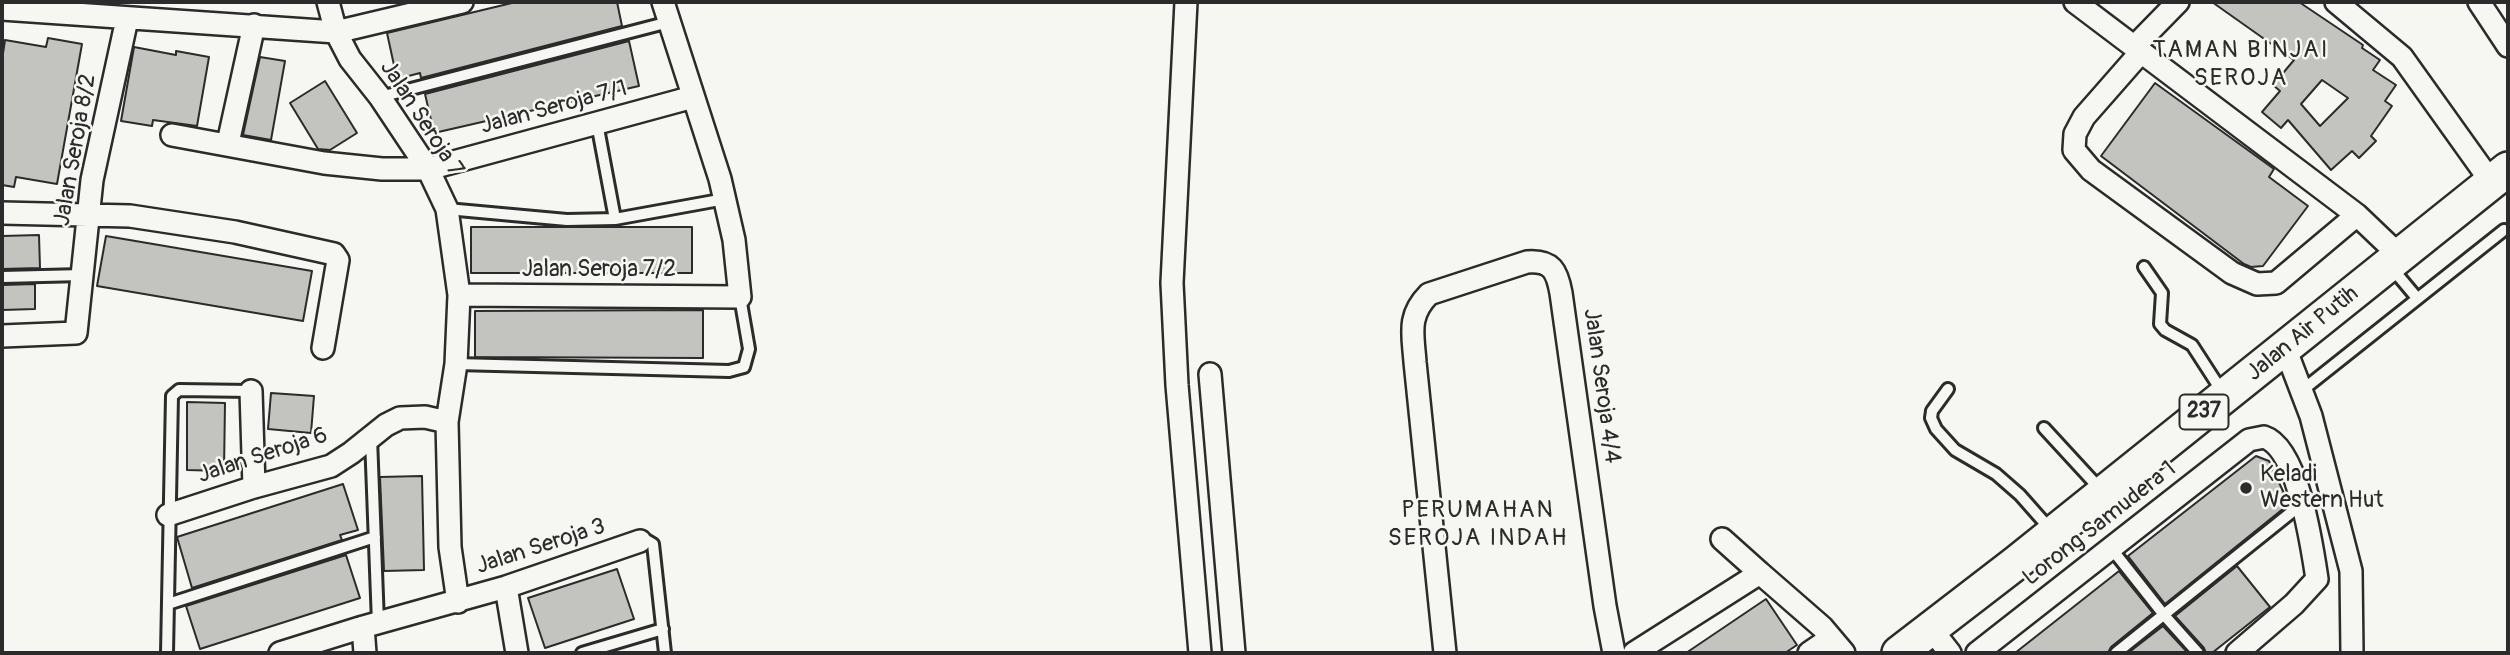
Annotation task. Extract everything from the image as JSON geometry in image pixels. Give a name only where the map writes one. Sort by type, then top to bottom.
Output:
[{"type":"main road","name":"Jalan Air Putih","points":[[1899,653],[1941,642],[2054,533],[2500,176]]},
{"type":"street","name":"Jalan Seroja 7","points":[[328,2],[335,32],[428,169],[447,209],[459,295],[456,364],[447,422],[450,547],[458,601]]},
{"type":"street","points":[[2,9],[335,32],[462,2]]},
{"type":"street","points":[[1186,2],[1172,283],[1177,385],[1200,653]]},
{"type":"street","points":[[2075,2],[2357,215],[2394,261]]},
{"type":"street","points":[[2178,2],[2084,117],[2075,134],[2074,150],[2091,170],[2232,272],[2257,284],[2276,283],[2357,215]]},
{"type":"street","points":[[2336,2],[2402,57],[2500,176]]},
{"type":"street","points":[[2479,2],[2508,46]]},
{"type":"street","points":[[666,12],[724,199],[734,240],[740,297]]},
{"type":"street","name":"Jalan Seroja 8/2","points":[[2,336],[76,333],[92,180],[127,19]]},
{"type":"street","points":[[228,144],[254,25]]},
{"type":"street","name":"Jalan Seroja 7/1","points":[[172,135],[324,163],[382,169],[428,169],[693,97]]},
{"type":"street","points":[[2,213],[130,216],[235,232],[334,254],[338,260],[323,348]]},
{"type":"street","name":"Jalan Seroja 4/4","points":[[1446,653],[1412,326],[1414,314],[1420,302],[1429,294],[1537,261],[1553,269],[1557,275],[1614,653]]},
{"type":"street","name":"Jalan Seroja 7/2","points":[[459,295],[740,297]]},
{"type":"street","points":[[2285,348],[2314,429],[2351,571],[2351,653]]},
{"type":"street","points":[[1210,374],[1234,653]]},
{"type":"street","points":[[251,391],[254,487]]},
{"type":"street","name":"Jalan Seroja 6","points":[[168,515],[331,466],[371,439],[386,425],[400,418],[425,417],[447,422]]},
{"type":"street","name":"Lorong Samudera 1","points":[[1977,653],[2249,440],[2257,437],[2269,439],[2282,452],[2303,503]]},
{"type":"street","points":[[2303,503],[2317,579]]},
{"type":"street","points":[[1722,539],[1822,627],[1837,646],[1808,653]]},
{"type":"street","name":"Jalan Seroja 3","points":[[280,653],[506,587],[640,541]]},
{"type":"street","points":[[2237,653],[2294,604],[2317,579],[2351,571]]},
{"type":"street","points":[[1634,653],[1760,573]]},
{"type":"street","points":[[506,587],[517,653]]},
{"type":"street","points":[[365,653],[371,625]]},
{"type":"lane","points":[[380,97],[666,12]]},
{"type":"lane","points":[[597,123],[615,219]]},
{"type":"lane","points":[[447,209],[567,220],[615,219],[724,199]]},
{"type":"lane","points":[[2300,392],[2504,230]]},
{"type":"lane","points":[[2394,261],[2417,298]]},
{"type":"lane","points":[[2144,267],[2162,293],[2160,324],[2165,330],[2192,345],[2225,396]]},
{"type":"lane","points":[[2,277],[83,275]]},
{"type":"lane","points":[[456,364],[729,371],[744,367],[749,349],[740,297]]},
{"type":"lane","points":[[1948,389],[1932,411],[1931,418],[1936,429],[1955,450],[1996,474],[2020,495],[2054,533]]},
{"type":"lane","points":[[167,653],[172,396],[179,390],[251,391]]},
{"type":"lane","points":[[2044,428],[2103,493]]},
{"type":"lane","points":[[371,439],[375,537],[371,625]]},
{"type":"lane","points":[[2116,653],[2303,503]]},
{"type":"lane","points":[[168,604],[375,537]]},
{"type":"lane","points":[[640,541],[653,544],[665,653]]},
{"type":"lane","points":[[2111,548],[2198,653]]},
{"type":"lane","points":[[582,653],[663,629]]},
{"type":"building","points":[[516,2],[617,2],[622,26],[421,78],[420,73],[397,79],[387,33]]},
{"type":"building","points":[[2212,2],[2299,2],[2363,45],[2362,48],[2380,60],[2373,70],[2396,85],[2385,101],[2392,106],[2371,136],[2376,141],[2359,158],[2352,151],[2331,170],[2288,120],[2281,128],[2262,112],[2280,91],[2273,85],[2294,60]],"holes":[[[2322,80],[2348,98],[2320,126],[2301,104]]]},
{"type":"building","points":[[48,38],[82,44],[57,184],[16,177],[14,187],[2,185],[2,60],[5,40],[46,47]]},
{"type":"building","points":[[629,41],[639,86],[434,133],[425,94]]},
{"type":"building","points":[[134,47],[176,55],[176,51],[209,57],[197,126],[153,120],[152,126],[121,121]]},
{"type":"building","points":[[260,57],[285,61],[271,140],[243,135]]},
{"type":"building","points":[[325,81],[357,133],[330,150],[318,149],[290,103]]},
{"type":"building","points":[[2155,83],[2274,169],[2269,177],[2308,206],[2263,266],[2251,267],[2244,264],[2101,156]]},
{"type":"building","points":[[471,227],[692,227],[692,273],[471,273]]},
{"type":"building","points":[[39,235],[40,268],[2,269],[2,236]]},
{"type":"building","points":[[106,236],[312,271],[303,321],[97,286]]},
{"type":"building","points":[[35,284],[35,309],[2,310],[2,285]]},
{"type":"building","points":[[703,310],[703,358],[475,357],[475,311]]},
{"type":"building","points":[[271,393],[314,396],[311,433],[268,429]]},
{"type":"building","points":[[187,402],[225,403],[224,471],[187,470]]},
{"type":"building","points":[[2256,456],[2269,461],[2289,504],[2165,604],[2128,556]]},
{"type":"building","points":[[422,476],[424,570],[384,571],[380,477]]},
{"type":"building","points":[[343,484],[358,530],[340,535],[342,540],[192,588],[177,537]]},
{"type":"building","points":[[346,555],[360,598],[200,649],[186,606]]},
{"type":"building","points":[[2237,566],[2270,607],[2212,653],[2206,653],[2175,616]]},
{"type":"building","points":[[617,569],[634,619],[545,648],[528,598]]},
{"type":"building","points":[[2119,571],[2153,613],[2111,647],[2108,653],[2015,653]]},
{"type":"building","points":[[1766,599],[1797,645],[1785,653],[1686,653]]},
{"type":"building","points":[[2163,626],[2188,653],[2128,653]]},
{"type":"place","name":"Keladi Western Hut","points":[[2246,488]]},
{"type":"district","name":"TAMAN BINJAI SEROJA","points":[[2241,65]]},
{"type":"district","name":"PERUMAHAN SEROJA INDAH","points":[[1478,525]]}]
